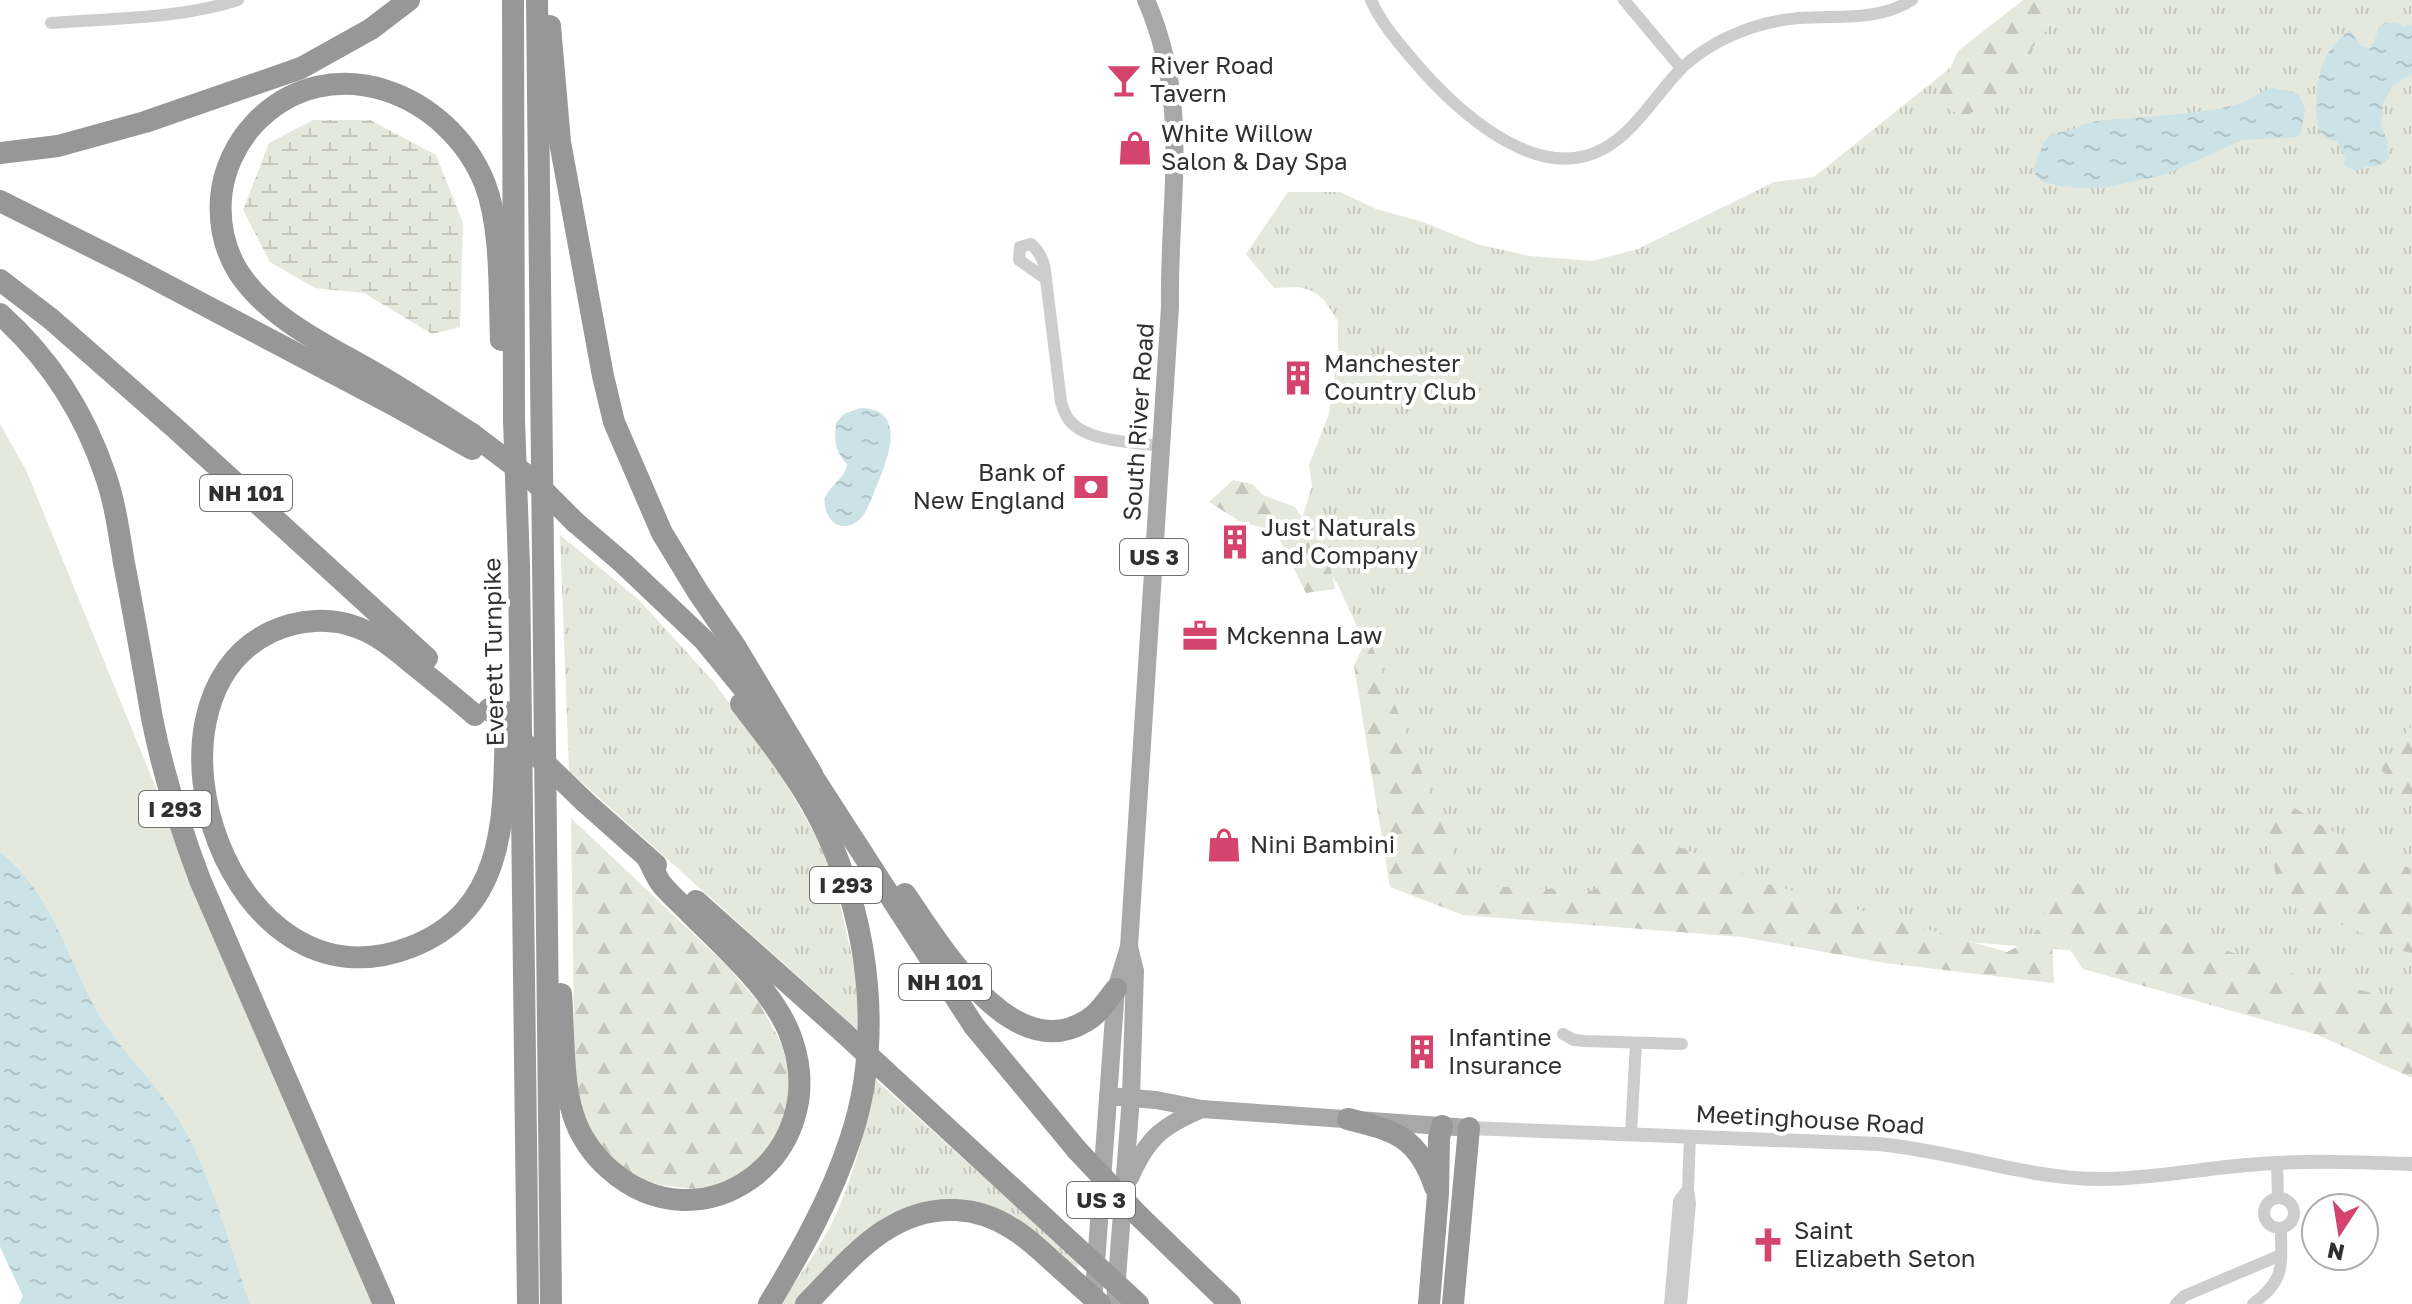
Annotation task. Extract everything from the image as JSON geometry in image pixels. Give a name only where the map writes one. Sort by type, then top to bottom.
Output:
[{"type":"highway","points":[[0,153],[58,146],[145,122],[301,68],[371,29],[409,0]]},
{"type":"highway","name":"Everett Turnpike","points":[[513,0],[514,420],[518,508],[528,1304]]},
{"type":"highway","name":"Everett Turnpike","points":[[537,0],[551,1304]]},
{"type":"highway","points":[[549,0],[560,142],[614,422],[662,533],[812,774]]},
{"type":"highway","points":[[472,441],[394,384],[293,325],[255,293],[234,264],[225,241],[221,217],[221,193],[227,169],[251,127],[268,110],[289,97],[312,88],[336,84],[360,85],[407,98],[446,125],[475,163],[494,214],[502,373],[514,420]]},
{"type":"highway","name":"I 293","points":[[0,201],[392,404],[472,441],[575,522],[656,596],[767,737],[806,796],[841,868],[851,899],[866,980],[868,1047],[856,1118],[833,1185],[769,1304]]},
{"type":"highway","name":"NH 101","points":[[0,280],[108,369],[433,663],[482,712],[532,749],[585,802],[843,1032],[1138,1304]]},
{"type":"highway","name":"I 293","points":[[0,314],[22,334],[57,376],[87,429],[106,475],[152,716],[179,823],[236,965],[384,1304]]},
{"type":"highway","points":[[482,712],[380,638],[350,624],[301,622],[267,634],[247,647],[223,675],[213,697],[205,733],[203,769],[207,805],[222,852],[253,904],[270,922],[311,947],[335,954],[371,956],[407,949],[429,939],[449,925],[474,899],[491,866],[505,793],[510,534],[518,508]]},
{"type":"highway","name":"NH 101","points":[[656,596],[704,640],[812,774],[974,1026],[1050,1120],[1139,1216],[1230,1304]]},
{"type":"highway","points":[[829,802],[860,829],[959,969],[995,1007],[1016,1022],[1052,1030],[1078,1026],[1095,1015],[1116,989]]},
{"type":"highway","points":[[546,851],[565,1034],[567,1092],[583,1137],[606,1166],[636,1187],[670,1198],[707,1197],[730,1190],[752,1178],[778,1153],[798,1109],[801,1085],[798,1061],[792,1037],[759,985],[660,882],[646,856]]},
{"type":"highway","points":[[1348,1119],[1386,1129],[1408,1141],[1424,1159],[1438,1194]]},
{"type":"highway","points":[[1429,1304],[1442,1126]]},
{"type":"highway","points":[[1453,1304],[1469,1128]]},
{"type":"highway","points":[[806,1304],[883,1230],[902,1219],[932,1211],[962,1211],[997,1220],[1030,1241],[1100,1304]]},
{"type":"highway","points":[[1180,1255],[1240,1304]]},
{"type":"main road","name":"South River Road","points":[[1093,1304],[1116,989],[1129,947],[1176,175],[1174,105],[1166,57],[1146,0]]},
{"type":"main road","name":"South River Road","points":[[1115,1304],[1131,1104],[1135,971],[1129,947]]},
{"type":"main road","name":"Meetinghouse Road","points":[[1107,1103],[1184,1111],[1202,1109],[1469,1128]]},
{"type":"main road","points":[[1125,1189],[1142,1152],[1158,1132],[1202,1109]]},
{"type":"street","points":[[51,23],[163,14],[215,7],[238,0]]},
{"type":"street","points":[[1371,0],[1389,32],[1454,104],[1510,143],[1548,157],[1562,158],[1590,155],[1617,140],[1681,68],[1738,33],[1768,23],[1801,18],[1866,16],[1912,0]]},
{"type":"street","points":[[1624,0],[1681,68]]},
{"type":"street","points":[[1046,279],[1060,394],[1066,418],[1090,435],[1160,446]]},
{"type":"street","points":[[1563,1034],[1574,1040],[1682,1044]]},
{"type":"street","points":[[1631,1133],[1636,1043]]},
{"type":"street","name":"Meetinghouse Road","points":[[1469,1128],[1899,1146],[1958,1156],[2025,1173],[2066,1178],[2138,1177],[2277,1162],[2412,1164]]},
{"type":"street","points":[[1681,1304],[1690,1203],[1690,1136]]},
{"type":"street","points":[[2277,1162],[2278,1198]]},
{"type":"street","points":[[1670,1304],[1679,1201],[1688,1189]]},
{"type":"street","points":[[2278,1198],[2290,1202],[2294,1211],[2291,1222],[2281,1228],[2269,1224],[2264,1213],[2267,1204],[2278,1198]]},
{"type":"street","points":[[2253,1304],[2278,1279],[2281,1228]]},
{"type":"street","points":[[2176,1304],[2184,1296],[2281,1255]]},
{"type":"green space","points":[[2023,0],[2071,0],[2032,48],[2014,83],[1964,118],[1936,101],[1958,51]]},
{"type":"green space","name":"Manchester Country Club","points":[[2035,0],[2412,0],[2412,1038],[2132,955],[1979,943],[1876,923],[1439,889],[1356,624],[1337,583],[1298,532],[1312,486],[1309,465],[1329,414],[1338,348],[1338,321],[1324,300],[1312,291],[1299,287],[1274,288],[1246,254],[1288,192],[1340,192],[1376,209],[1423,222],[1477,244],[1529,256],[1592,261],[1638,249],[1774,182],[1814,177]]},
{"type":"green space","points":[[313,120],[370,120],[436,155],[463,223],[460,327],[432,334],[364,293],[315,288],[270,262],[243,210],[269,143]]},
{"type":"green space","points":[[0,424],[26,470],[207,913],[381,1304],[250,1304],[211,1188],[181,1123],[97,1011],[45,905],[18,868],[0,852]]},
{"type":"green space","points":[[1233,480],[1252,484],[1263,495],[1295,507],[1330,566],[1335,589],[1306,593],[1275,531],[1241,522],[1209,502]]},
{"type":"green space","points":[[560,535],[638,599],[713,681],[777,768],[830,861],[855,970],[859,1031],[569,771]]},
{"type":"green space","points":[[1368,636],[1466,885],[1591,891],[1607,884],[1614,860],[1650,835],[1768,884],[2007,952],[2028,941],[2037,929],[2052,941],[2054,983],[1885,963],[1742,937],[1463,915],[1390,887],[1354,666]]},
{"type":"green space","points":[[2412,725],[2412,800],[2405,798],[2380,768]]},
{"type":"green space","points":[[2277,804],[2292,806],[2322,826],[2411,869],[2412,953],[2287,905],[2280,892],[2268,840]]},
{"type":"green space","points":[[571,818],[726,965],[760,1004],[782,1045],[792,1084],[784,1119],[772,1147],[738,1176],[717,1185],[694,1189],[662,1185],[636,1179],[601,1154],[575,1093]]},
{"type":"green space","points":[[2079,883],[2253,961],[2412,1006],[2412,1078],[2318,1035],[2083,969],[2035,898]]},
{"type":"green space","points":[[876,1080],[1079,1263],[1076,1272],[987,1205],[871,1236],[795,1304],[780,1304],[819,1247],[838,1210],[855,1162]]},
{"type":"water","points":[[2387,22],[2405,28],[2407,24],[2412,26],[2412,74],[2393,85],[2383,104],[2381,124],[2389,158],[2379,165],[2353,170],[2344,165],[2345,158],[2337,142],[2324,137],[2318,126],[2316,106],[2320,75],[2330,51],[2350,30],[2360,45],[2369,48],[2379,27]]},
{"type":"water","points":[[2273,88],[2299,94],[2305,110],[2301,134],[2296,137],[2242,140],[2167,174],[2103,188],[2045,183],[2033,170],[2043,144],[2052,133],[2093,122],[2218,109]]},
{"type":"water","points":[[860,408],[875,410],[884,416],[891,436],[882,474],[866,511],[855,523],[844,526],[830,519],[825,500],[847,464],[836,445],[836,423],[844,414]]},
{"type":"water","points":[[0,852],[18,868],[45,905],[97,1011],[181,1123],[211,1188],[250,1304],[19,1304],[23,1296],[0,1247]]},
{"type":"place","name":"River Road Tavern","points":[[1124,80]]},
{"type":"place","name":"White Willow Salon & Day Spa","points":[[1135,148]]},
{"type":"place","name":"Manchester Country Club","points":[[1298,378]]},
{"type":"place","name":"Bank of New England","points":[[1091,487]]},
{"type":"place","name":"Just Naturals and Company","points":[[1235,542]]},
{"type":"place","name":"Mckenna Law","points":[[1200,636]]},
{"type":"place","name":"Nini Bambini","points":[[1224,845]]},
{"type":"place","name":"Infantine Insurance","points":[[1422,1052]]},
{"type":"place","name":"Saint Elizabeth Seton","points":[[1768,1245]]}]
